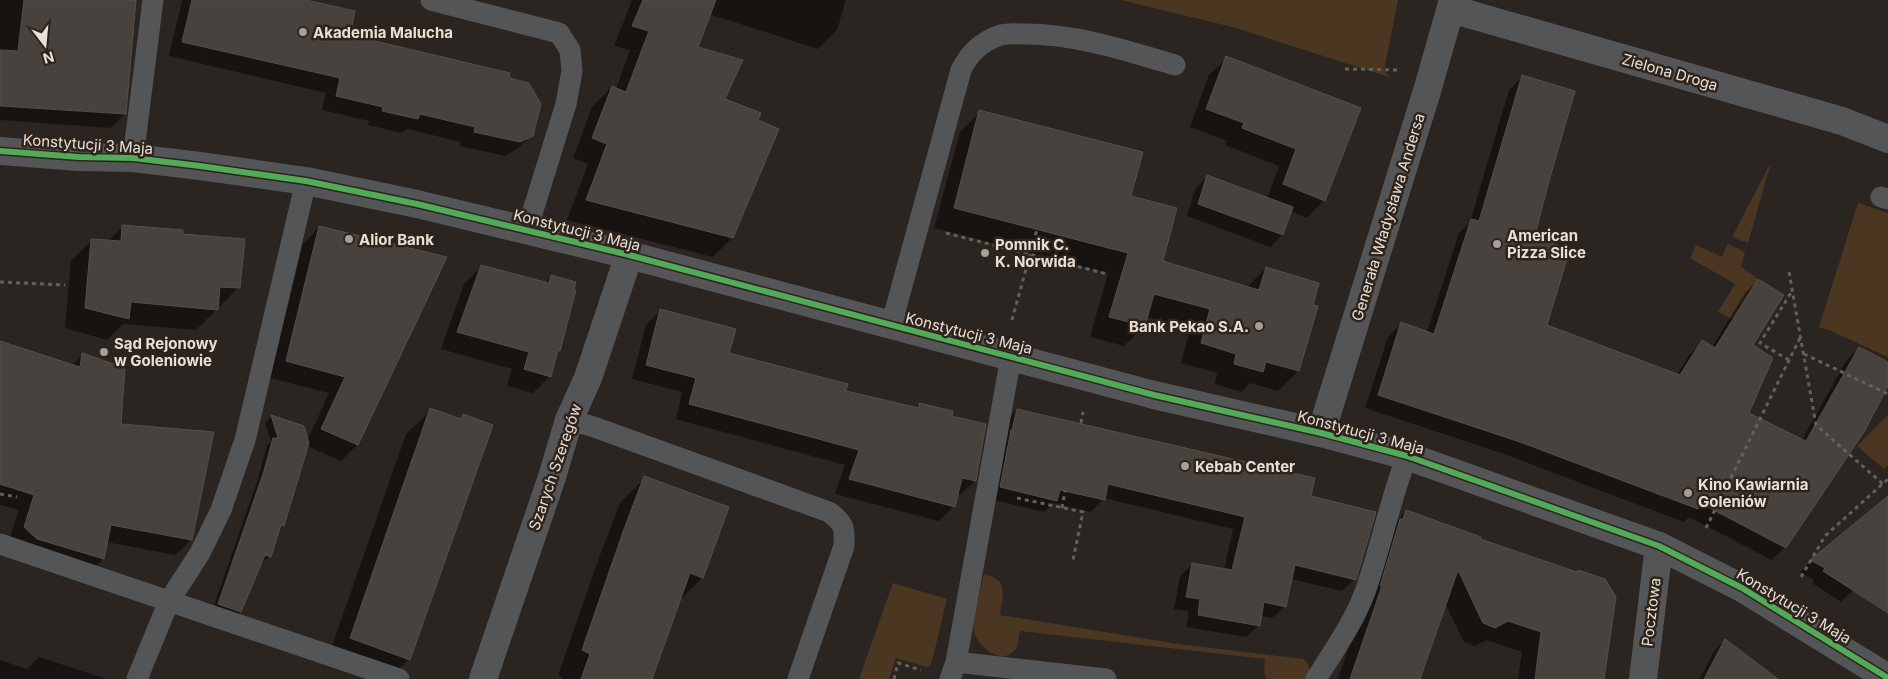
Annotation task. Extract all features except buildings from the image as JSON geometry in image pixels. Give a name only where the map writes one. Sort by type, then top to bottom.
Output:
[{"type":"street","name":"Zielona Droga","points":[[1452,5],[1842,121],[1888,139]]},
{"type":"street","name":"Generała Władysława Andersa","points":[[1321,433],[1452,5]]},
{"type":"street","name":"Konstytucji 3 Maja","points":[[0,151],[79,157],[133,158],[306,181],[527,230],[629,255],[891,326],[1154,394],[1321,433],[1407,456],[1659,546],[1742,588],[1888,678]]},
{"type":"street","name":"Szarych Szeregów","points":[[483,679],[552,477],[569,420],[588,378],[629,255]]},
{"type":"street","name":"Pocztowa","points":[[1644,679],[1659,546]]},
{"type":"lane","points":[[133,158],[153,0]]},
{"type":"lane","points":[[431,0],[558,33],[570,50],[572,71],[566,104],[527,230]]},
{"type":"lane","points":[[891,326],[961,70],[968,57],[976,48],[988,40],[1003,34],[1044,34],[1106,44],[1174,66]]},
{"type":"lane","points":[[138,679],[169,601],[200,553],[221,510],[245,440],[306,181]]},
{"type":"lane","points":[[1011,356],[953,670],[1106,679]]},
{"type":"lane","points":[[569,420],[594,427],[820,508],[839,519],[845,531],[844,546],[798,679]]},
{"type":"lane","points":[[1316,679],[1345,632],[1364,593],[1393,494],[1407,456]]},
{"type":"lane","points":[[0,544],[399,679]]},
{"type":"path","points":[[1344,69],[1404,70]]},
{"type":"path","points":[[919,226],[1107,274]]},
{"type":"path","points":[[1012,320],[1037,230]]},
{"type":"path","points":[[1789,272],[1816,425],[1883,484]]},
{"type":"path","points":[[0,282],[66,285]]},
{"type":"path","points":[[1789,360],[1760,343],[1792,290]]},
{"type":"path","points":[[1706,528],[1800,338]]},
{"type":"path","points":[[1803,354],[1888,394]]},
{"type":"path","points":[[1080,423],[1083,412]]},
{"type":"path","points":[[1801,577],[1825,536],[1888,479]]},
{"type":"path","points":[[987,491],[1083,512],[1073,560]]},
{"type":"path","points":[[1062,508],[1065,491]]},
{"type":"path","points":[[0,494],[17,497]]},
{"type":"shaded area","points":[[1121,0],[1398,0],[1384,71],[1392,78],[1236,28]]},
{"type":"shaded area","points":[[1769,166],[1748,243],[1732,237]]},
{"type":"shaded area","points":[[1858,203],[1888,213],[1888,357],[1819,327]]},
{"type":"shaded area","points":[[1728,244],[1745,252],[1741,267],[1758,279],[1733,320],[1718,312],[1735,284],[1690,258],[1696,245],[1722,257]]},
{"type":"shaded area","points":[[1888,415],[1888,465],[1884,469],[1857,446]]},
{"type":"shaded area","points":[[984,574],[998,580],[1001,584],[1003,595],[1000,615],[1179,644],[1304,659],[1309,666],[1308,676],[1307,679],[1267,679],[1264,672],[1265,659],[1020,631],[1015,650],[1004,656],[997,655],[980,643],[974,631],[975,612]]},
{"type":"shaded area","points":[[893,583],[947,599],[930,666],[926,667],[896,658],[889,679],[859,679]]},
{"type":"cycle path","points":[[0,151],[79,157],[133,158],[200,166],[306,181],[417,204],[629,255],[1154,395],[1321,433],[1407,456],[1659,546],[1742,588],[1888,678]]},
{"type":"place","name":"Akademia Malucha","points":[[303,32]]},
{"type":"place","name":"Alior Bank","points":[[349,239]]},
{"type":"place","name":"American Pizza Slice","points":[[1497,244]]},
{"type":"place","name":"Pomnik C. K. Norwida","points":[[985,253]]},
{"type":"place","name":"Bank Pekao S.A.","points":[[1259,326]]},
{"type":"place","name":"Sąd Rejonowy w Goleniowie","points":[[104,352]]},
{"type":"place","name":"Kebab Center","points":[[1185,466]]},
{"type":"place","name":"Kino Kawiarnia Goleniów","points":[[1688,493]]}]
